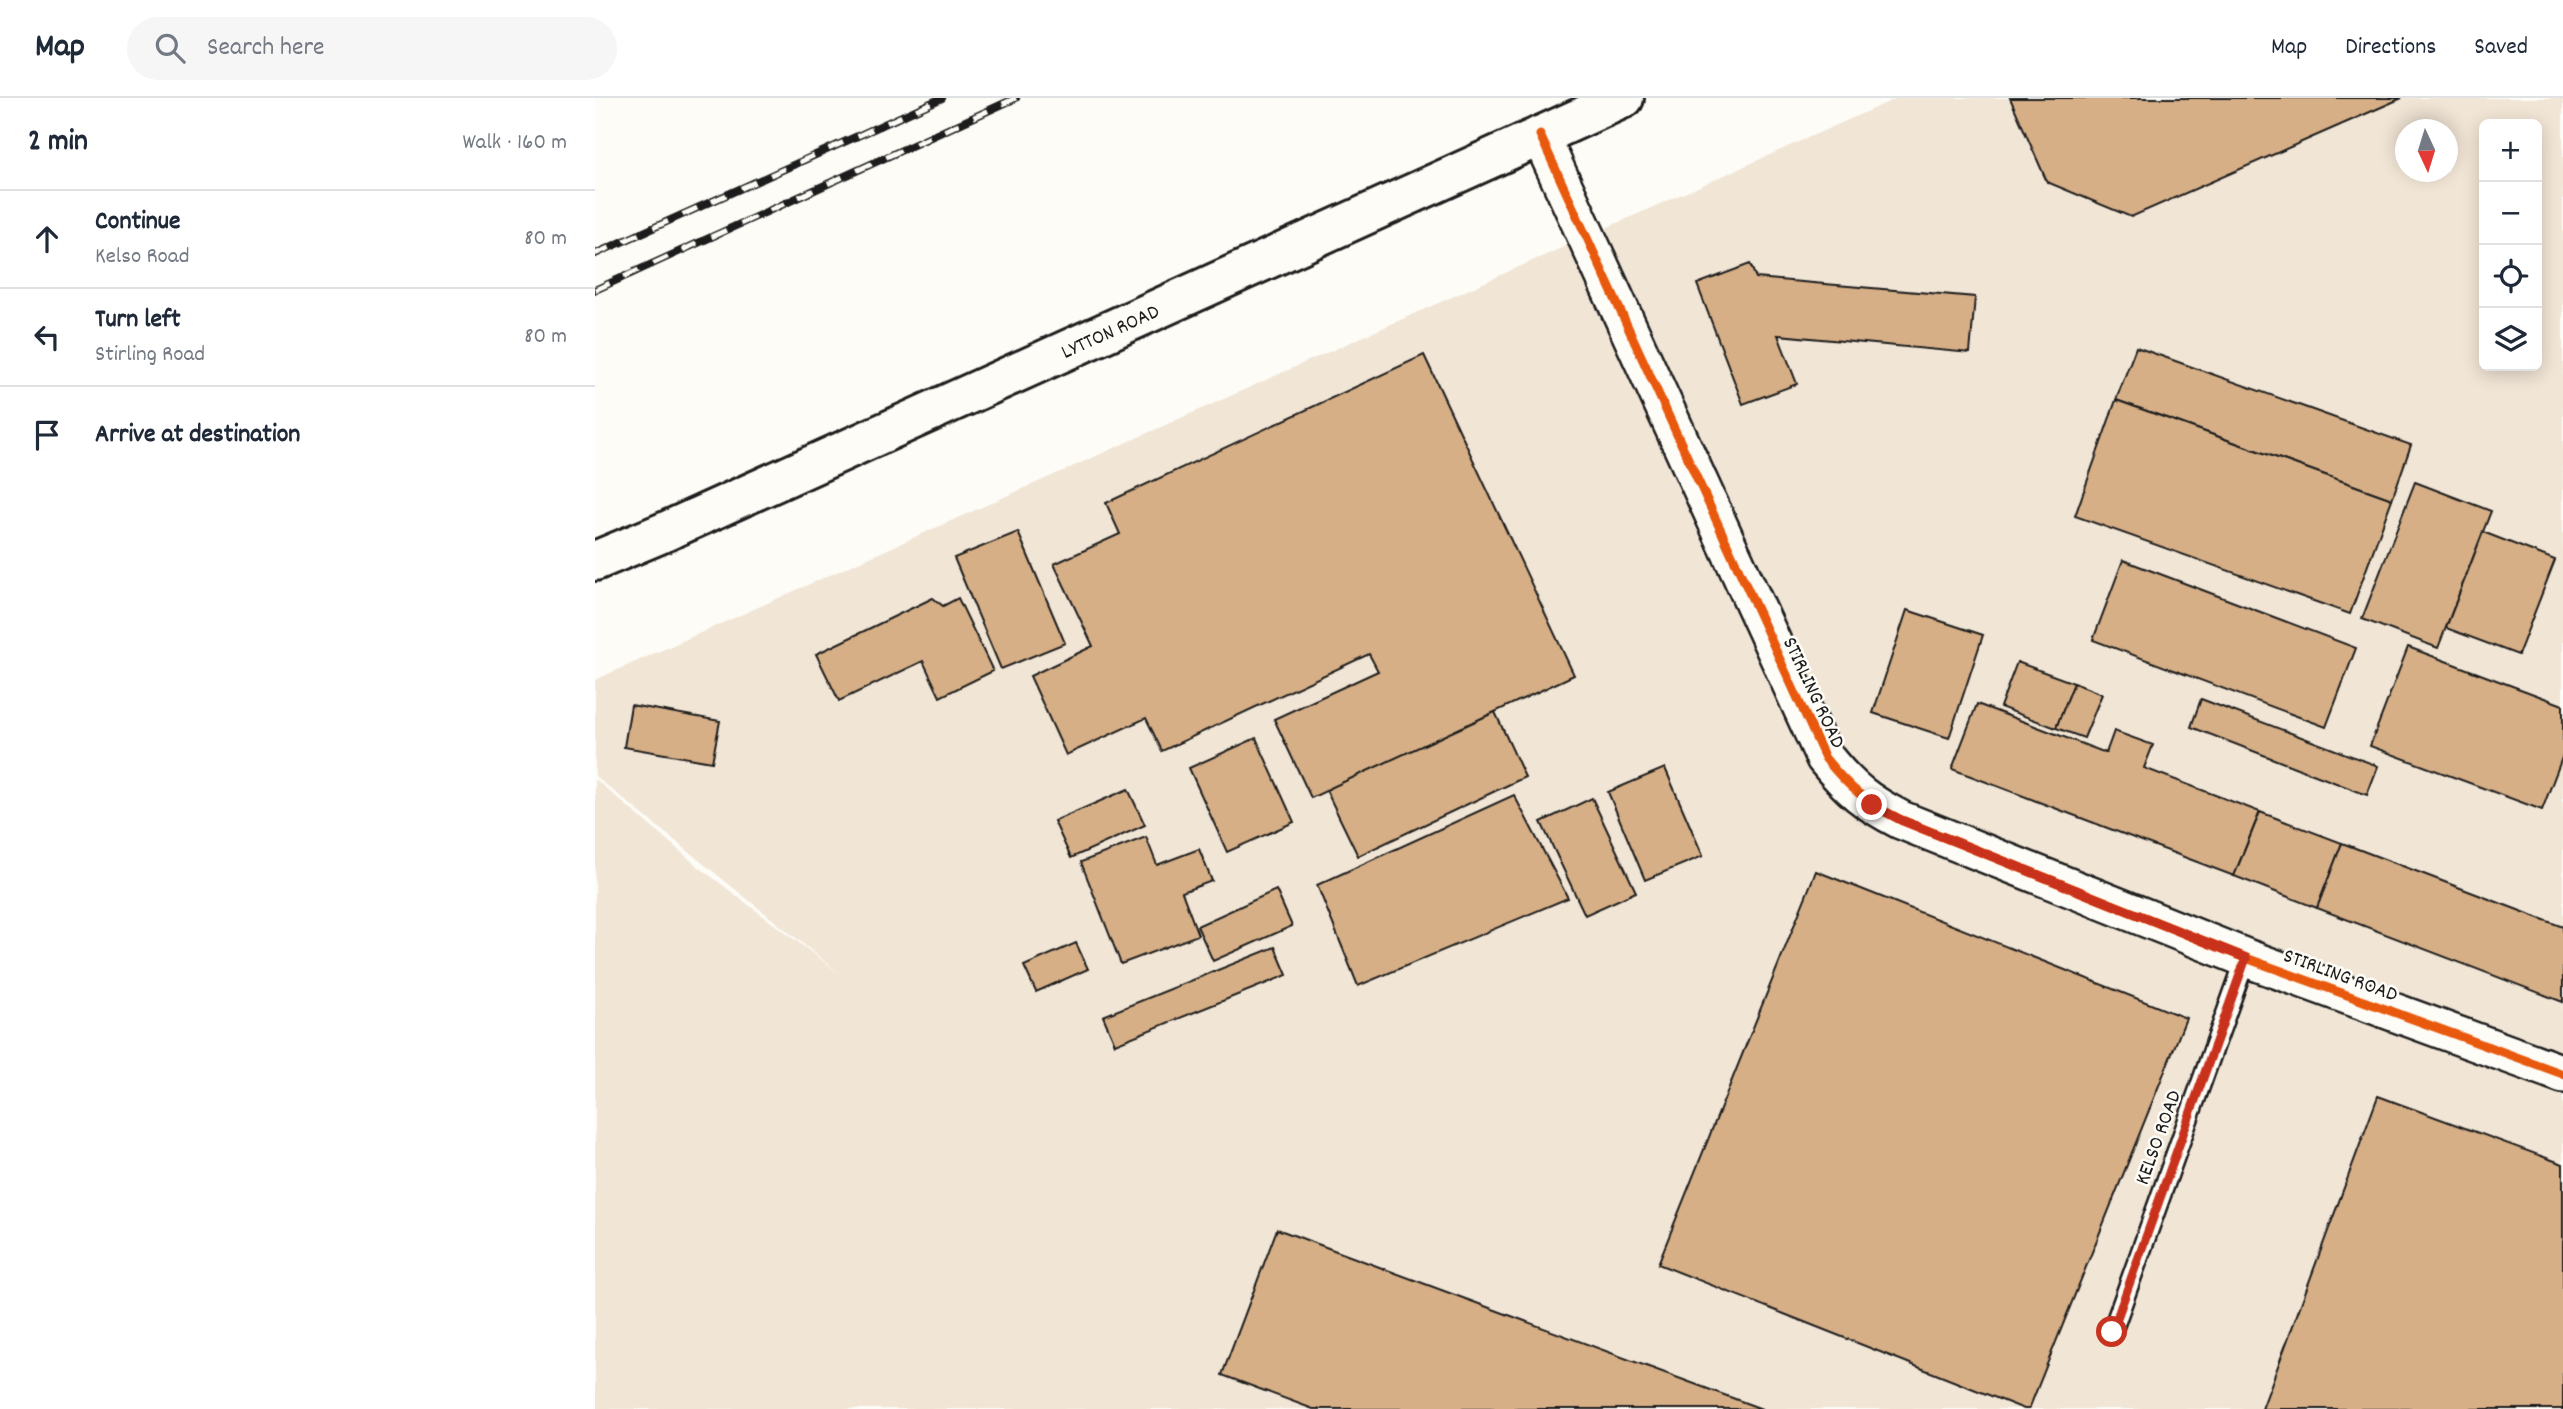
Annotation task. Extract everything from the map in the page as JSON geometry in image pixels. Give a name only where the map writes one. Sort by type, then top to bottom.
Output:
[{"type":"main road","name":"LYTTON ROAD","points":[[595,561],[1624,98]]},
{"type":"street","name":"STIRLING ROAD","points":[[1539,135],[1825,758],[1848,786],[1872,805],[1901,820],[2246,958],[2563,1074]]},
{"type":"lane","name":"KELSO ROAD","points":[[2112,1332],[2246,958]]},
{"type":"shaded area","points":[[1897,98],[2563,98],[2563,1409],[595,1409],[595,779],[700,868],[844,977],[595,776],[595,680]]},
{"type":"building","points":[[2010,98],[2402,98],[2131,217],[2047,182]]},
{"type":"building","points":[[1750,264],[1756,278],[1975,297],[1970,353],[1778,335],[1797,384],[1743,404],[1697,284]]},
{"type":"building","points":[[2136,347],[2411,445],[2392,499],[2116,400]]},
{"type":"building","points":[[1424,355],[1574,675],[1311,798],[1274,719],[1378,671],[1369,654],[1162,751],[1146,718],[1066,755],[1030,676],[1093,646],[1054,564],[1120,534],[1106,503]]},
{"type":"building","points":[[2116,400],[2392,499],[2350,614],[2075,516]]},
{"type":"building","points":[[2415,482],[2491,511],[2438,648],[2362,619]]},
{"type":"building","points":[[1018,532],[1065,643],[1001,669],[954,558]]},
{"type":"building","points":[[2483,532],[2555,560],[2518,655],[2446,628]]},
{"type":"building","points":[[2123,560],[2356,648],[2326,727],[2093,640]]},
{"type":"building","points":[[933,598],[943,606],[958,598],[993,671],[940,697],[923,661],[839,701],[816,654]]},
{"type":"building","points":[[1907,610],[1983,635],[1949,738],[1873,713]]},
{"type":"building","points":[[2408,647],[2563,705],[2563,755],[2542,810],[2370,746]]},
{"type":"building","points":[[2017,662],[2074,683],[2056,728],[2000,707]]},
{"type":"building","points":[[2074,683],[2102,694],[2084,738],[2056,728]]},
{"type":"building","points":[[2201,699],[2378,766],[2367,795],[2191,727]]},
{"type":"building","points":[[1977,704],[2106,753],[2114,731],[2153,745],[2144,768],[2260,812],[2234,876],[1952,769]]},
{"type":"building","points":[[631,705],[720,721],[712,762],[624,747]]},
{"type":"building","points":[[1495,712],[1525,777],[1358,856],[1326,790]]},
{"type":"building","points":[[1256,738],[1294,822],[1227,852],[1189,768]]},
{"type":"building","points":[[1665,768],[1703,856],[1645,880],[1608,792]]},
{"type":"building","points":[[1128,789],[1145,825],[1071,858],[1054,821]]},
{"type":"building","points":[[1514,795],[1568,898],[1358,986],[1317,885]]},
{"type":"building","points":[[1592,798],[1636,892],[1585,915],[1541,822]]},
{"type":"building","points":[[2260,812],[2342,843],[2317,908],[2234,876]]},
{"type":"building","points":[[1146,837],[1157,865],[1199,849],[1212,881],[1182,892],[1198,935],[1121,964],[1081,862]]},
{"type":"building","points":[[2342,843],[2563,927],[2563,1002],[2317,908]]},
{"type":"building","points":[[1816,871],[2186,1018],[2029,1409],[1658,1264]]},
{"type":"building","points":[[1276,890],[1292,926],[1213,961],[1197,926]]},
{"type":"building","points":[[1076,943],[1088,969],[1036,992],[1024,966]]},
{"type":"building","points":[[1275,947],[1287,975],[1115,1044],[1103,1016]]},
{"type":"building","points":[[2378,1096],[2563,1164],[2563,1409],[2262,1409]]},
{"type":"building","points":[[1277,1229],[1762,1409],[1313,1409],[1222,1375]]},
{"type":"railway","points":[[595,254],[942,98]]},
{"type":"railway","points":[[595,290],[1016,98]]},
{"type":"cycle path","points":[[1540,135],[1825,758],[1851,786],[1868,801],[1901,820],[2246,958],[2563,1074]]},
{"type":"route","points":[[1872,805],[1901,820],[2246,958],[2112,1332]]}]
